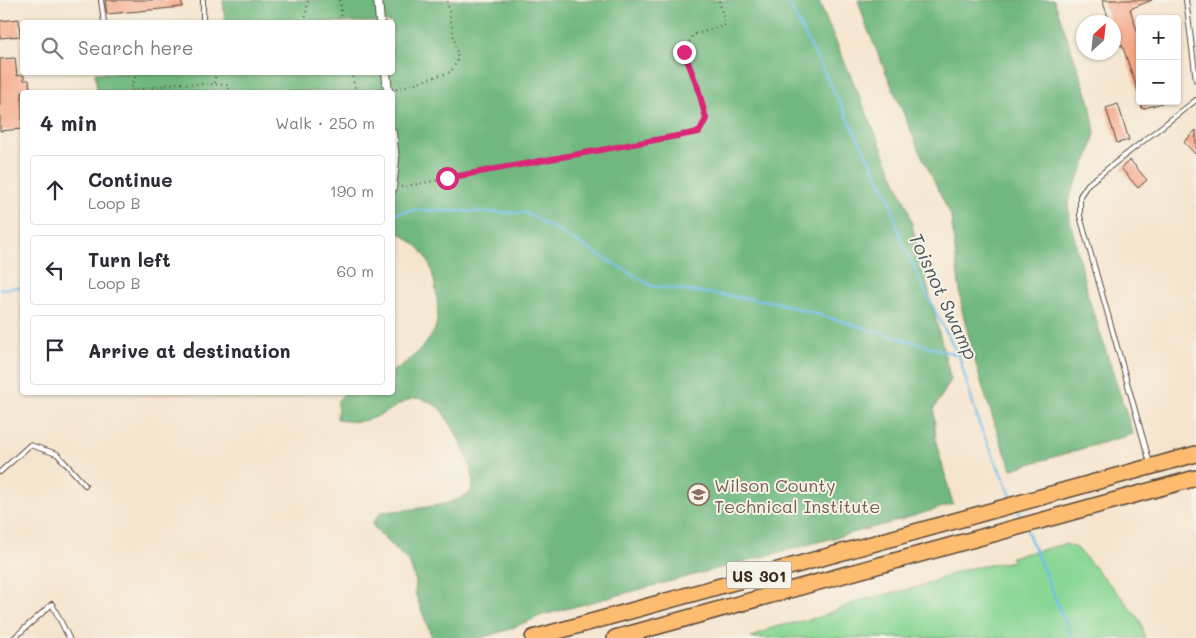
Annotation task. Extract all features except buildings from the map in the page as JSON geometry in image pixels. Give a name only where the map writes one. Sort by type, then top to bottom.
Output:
[{"type":"highway","name":"US 301","points":[[533,638],[1196,454]]},
{"type":"highway","name":"US 301","points":[[614,638],[1196,478]]},
{"type":"street","points":[[378,0],[380,20]]},
{"type":"street","points":[[386,75],[388,90]]},
{"type":"street","points":[[395,154],[395,170]]},
{"type":"lane","points":[[101,0],[104,20]]},
{"type":"lane","points":[[202,0],[203,20]]},
{"type":"lane","points":[[1186,0],[1196,80]]},
{"type":"lane","points":[[1151,466],[1092,263],[1080,216],[1080,196],[1088,184],[1196,100]]},
{"type":"lane","points":[[0,472],[30,445],[57,454],[85,485]]},
{"type":"lane","points":[[14,638],[52,604],[69,638]]},
{"type":"path","points":[[305,20],[308,0]]},
{"type":"path","points":[[340,0],[342,20]]},
{"type":"path","points":[[394,90],[451,72],[458,59],[447,0]]},
{"type":"path","points":[[395,189],[699,132],[706,119],[698,88],[684,52],[693,35],[725,25],[719,0]]},
{"type":"path","points":[[132,90],[131,85],[136,75]]},
{"type":"path","points":[[214,75],[215,86]]},
{"type":"path","points":[[352,75],[356,90]]},
{"type":"path","points":[[142,90],[176,83],[228,85],[229,90]]},
{"type":"green space","points":[[223,0],[818,0],[908,209],[951,380],[934,409],[936,442],[953,504],[890,523],[543,615],[507,630],[481,638],[432,638],[415,593],[416,582],[409,562],[372,524],[381,512],[439,505],[461,498],[469,493],[473,486],[472,477],[458,438],[441,410],[422,399],[415,398],[406,401],[376,417],[364,420],[351,422],[337,419],[338,400],[343,395],[395,395],[395,370],[410,359],[431,337],[436,324],[436,295],[433,274],[427,259],[417,246],[395,230],[395,90],[97,90],[95,75],[395,75],[395,20],[225,20]]},
{"type":"green space","points":[[858,0],[1054,0],[1090,103],[1095,133],[1089,155],[1068,200],[1069,215],[1088,296],[1133,434],[1012,469],[1001,443],[979,376],[962,310],[951,216],[919,150],[867,28]]},
{"type":"green space","points":[[1065,544],[1077,548],[1123,599],[1141,622],[1145,638],[750,638],[771,628],[816,618],[862,600],[918,587],[965,569],[1014,561],[1011,557]]},
{"type":"waterway","name":"Toisnot Swamp","points":[[787,0],[890,200],[901,240],[959,356],[979,424],[1012,498]]},
{"type":"waterway","points":[[395,213],[414,210],[527,213],[652,286],[775,302],[958,355]]},
{"type":"waterway","points":[[0,289],[20,287]]},
{"type":"waterway","name":"Toisnot Swamp","points":[[1018,510],[1023,521]]},
{"type":"waterway","name":"Toisnot Swamp","points":[[1027,531],[1072,638]]},
{"type":"place","name":"Wilson County Technical Institute","points":[[698,495]]},
{"type":"route","points":[[447,178],[699,132],[706,119],[698,88],[684,52]]}]
